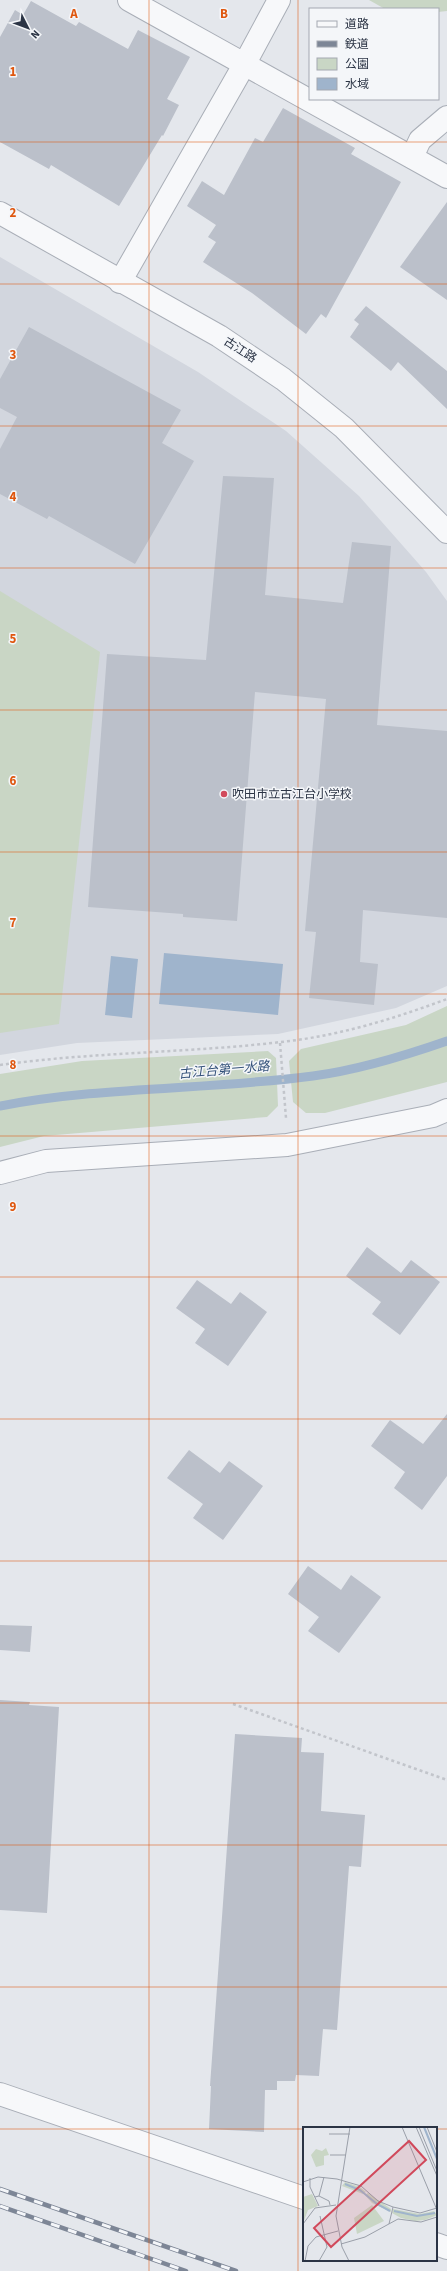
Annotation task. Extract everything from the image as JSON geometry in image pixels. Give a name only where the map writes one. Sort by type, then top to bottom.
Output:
[{"type":"street","points":[[129,0],[244,65],[412,156],[447,177]]},
{"type":"street","points":[[120,282],[244,65],[279,0]]},
{"type":"street","points":[[412,156],[420,140],[447,117]]},
{"type":"street","name":"古江路","points":[[0,213],[120,282],[219,336],[294,388],[344,428],[447,532]]},
{"type":"street","points":[[0,1173],[46,1160],[287,1145],[433,1116],[447,1110]]},
{"type":"street","points":[[0,2094],[303,2198]]},
{"type":"street","points":[[437,2244],[447,2248]]},
{"type":"path","points":[[0,1065],[78,1056],[280,1042],[354,1029],[406,1014],[447,999]]},
{"type":"path","points":[[280,1042],[286,1119]]},
{"type":"path","points":[[233,1704],[447,1780]]},
{"type":"shaded area","name":"吹田市立古江台小学校","points":[[0,257],[198,372],[286,431],[359,496],[426,572],[447,601],[447,986],[396,1008],[278,1034],[77,1043],[0,1055]]},
{"type":"green space","points":[[369,0],[447,0],[447,11],[439,12],[439,8],[383,8]]},
{"type":"green space","points":[[0,591],[100,652],[59,1024],[0,1033]]},
{"type":"green space","points":[[447,1006],[447,1082],[325,1113],[306,1113],[293,1102],[289,1061],[301,1049],[406,1025]]},
{"type":"green space","points":[[268,1051],[276,1058],[278,1106],[267,1117],[44,1136],[0,1147],[0,1074],[82,1061]]},
{"type":"water","points":[[164,953],[283,964],[278,1015],[159,1004]]},
{"type":"water","points":[[111,956],[138,959],[132,1018],[105,1015]]},
{"type":"building","points":[[31,1],[76,26],[79,22],[128,49],[138,30],[190,57],[167,99],[179,105],[163,136],[162,135],[119,206],[51,165],[49,169],[0,142],[0,37],[15,10],[23,15]]},
{"type":"building","points":[[283,108],[355,148],[351,154],[401,182],[326,318],[321,314],[306,334],[252,293],[203,262],[216,242],[208,237],[216,225],[187,206],[202,181],[224,195],[255,138],[263,142]]},
{"type":"building","points":[[447,202],[447,300],[400,267]]},
{"type":"building","points":[[366,306],[447,371],[447,409],[398,362],[391,371],[350,337],[359,324],[354,320]]},
{"type":"building","points":[[29,327],[181,410],[162,443],[194,461],[135,564],[49,516],[47,519],[0,494],[0,449],[17,417],[0,408],[0,379]]},
{"type":"building","points":[[223,476],[274,478],[265,595],[343,603],[352,542],[391,546],[377,725],[447,731],[447,918],[363,910],[360,962],[378,964],[374,1005],[309,998],[316,932],[305,931],[326,699],[255,692],[237,921],[183,917],[183,914],[88,907],[107,654],[206,660]]},
{"type":"building","points":[[367,1247],[401,1273],[411,1260],[440,1282],[400,1335],[372,1314],[381,1302],[346,1276]]},
{"type":"building","points":[[197,1280],[231,1304],[240,1292],[267,1312],[228,1366],[195,1343],[205,1329],[176,1308]]},
{"type":"building","points":[[447,1414],[447,1476],[422,1510],[394,1488],[405,1472],[371,1446],[390,1420],[423,1444]]},
{"type":"building","points":[[189,1450],[220,1473],[229,1461],[263,1486],[223,1540],[193,1518],[203,1504],[167,1478]]},
{"type":"building","points":[[308,1566],[341,1590],[351,1575],[381,1597],[339,1653],[308,1631],[319,1617],[288,1594]]},
{"type":"building","points":[[0,1625],[32,1626],[30,1652],[0,1650]]},
{"type":"building","points":[[0,1700],[30,1702],[29,1705],[59,1707],[47,1913],[0,1910]]},
{"type":"building","points":[[235,1734],[302,1738],[301,1752],[324,1753],[321,1811],[365,1815],[361,1867],[349,1866],[337,2030],[323,2029],[319,2076],[296,2075],[295,2081],[277,2081],[277,2090],[265,2090],[264,2132],[209,2129],[210,2086]]},
{"type":"waterway","name":"古江台第一水路","points":[[0,1106],[117,1091],[235,1084],[313,1076],[381,1062],[447,1041]]},
{"type":"railway","points":[[0,2189],[236,2271]]},
{"type":"railway","points":[[0,2206],[186,2271]]},
{"type":"place","name":"吹田市立古江台小学校","points":[[224,794]]}]
